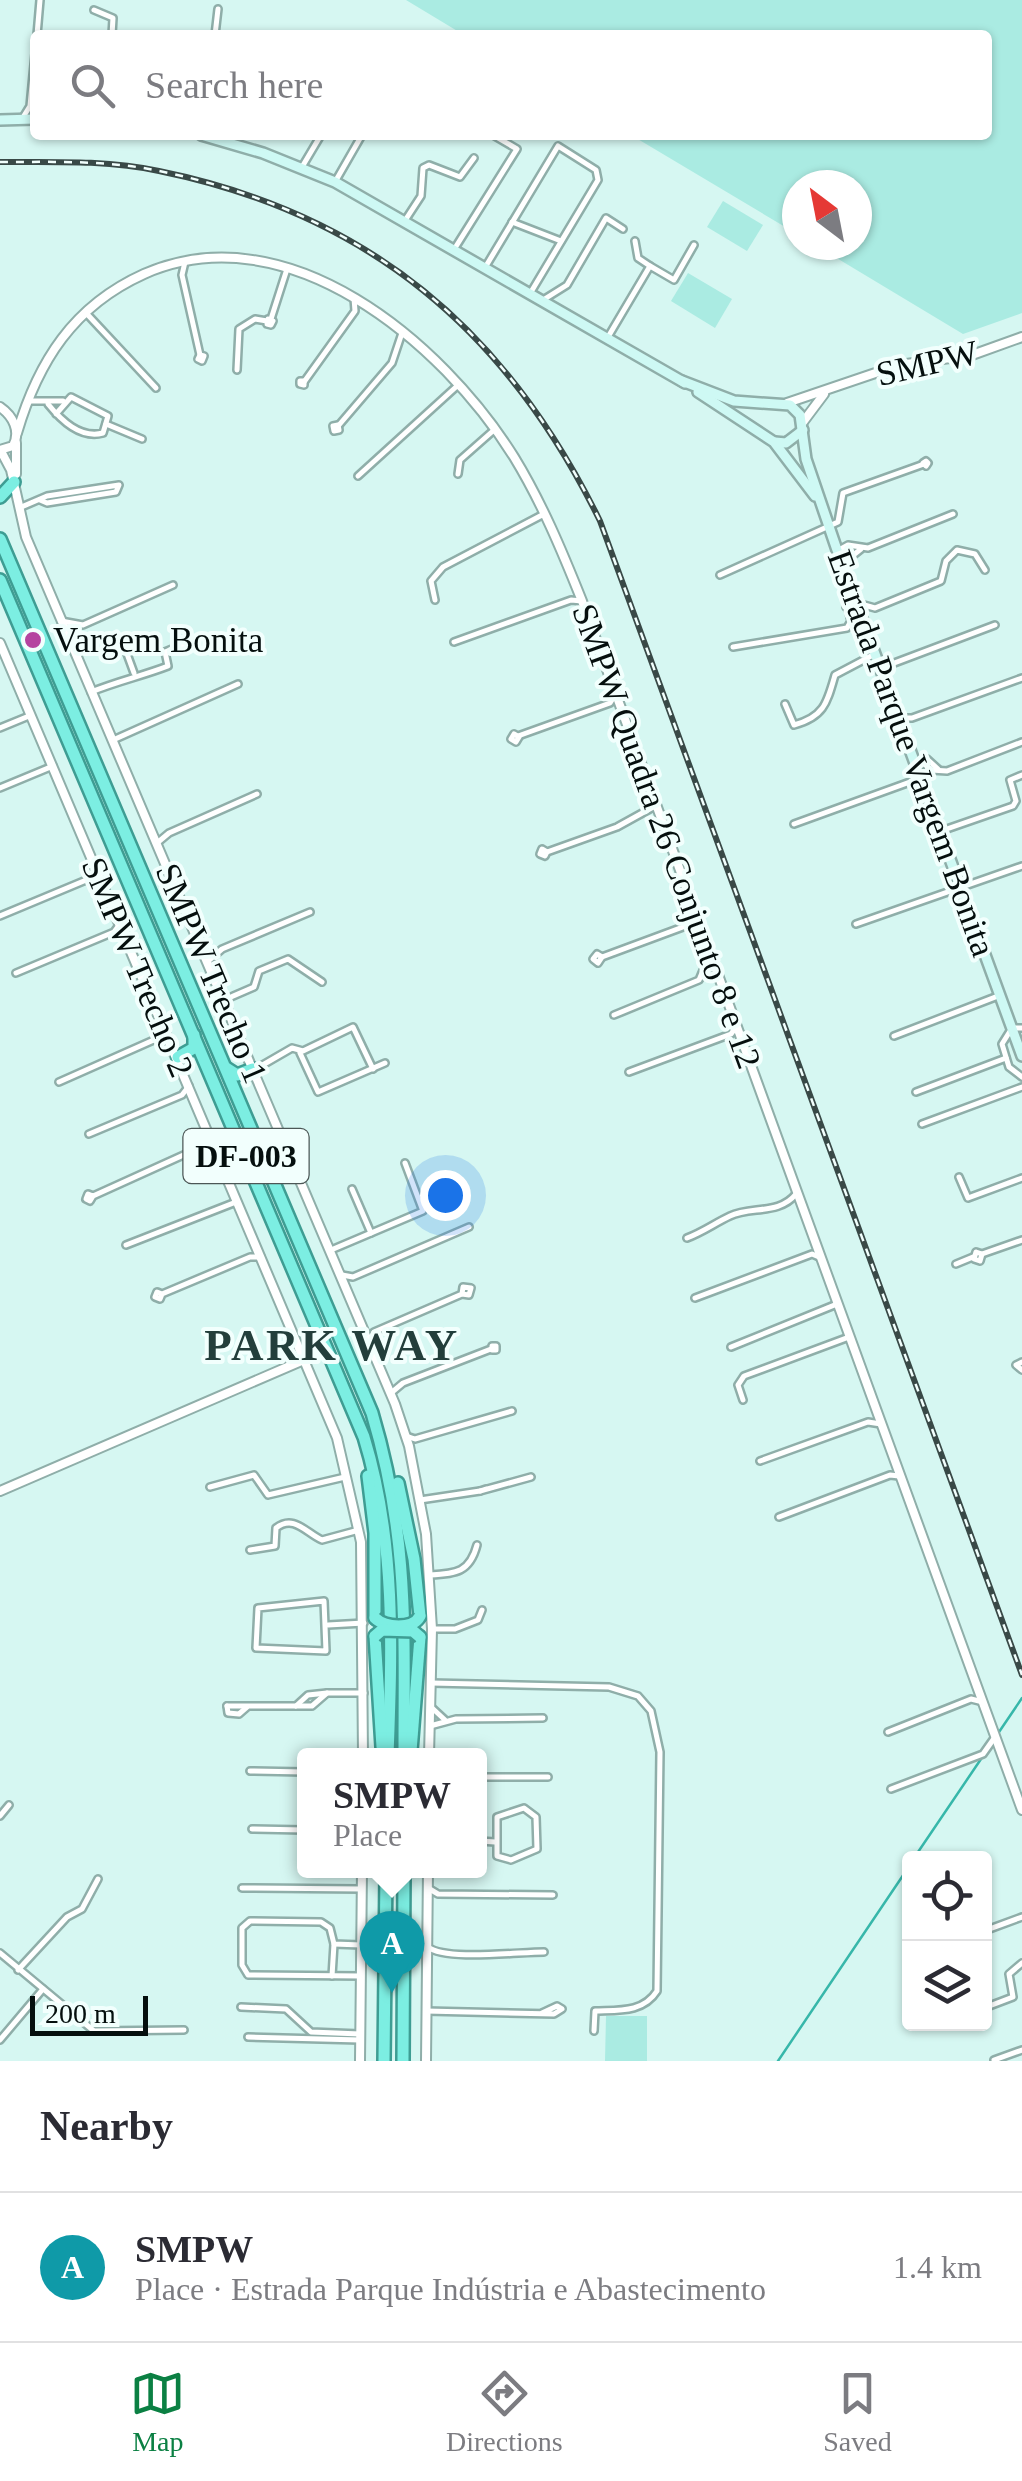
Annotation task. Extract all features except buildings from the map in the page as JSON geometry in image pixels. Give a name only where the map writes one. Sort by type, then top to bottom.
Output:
[{"type":"highway","points":[[0,497],[15,489]]},
{"type":"highway","name":"DF-003","points":[[0,539],[372,1413],[387,1466],[403,1554],[408,1748]]},
{"type":"highway","name":"DF-003","points":[[0,580],[364,1437],[382,1509],[389,1566],[386,1748]]},
{"type":"highway","points":[[178,1058],[194,1048],[194,1030]]},
{"type":"highway","points":[[178,1058],[194,1054],[208,1064]]},
{"type":"highway","points":[[225,1068],[237,1075],[254,1066]]},
{"type":"highway","points":[[236,1093],[240,1078],[254,1066]]},
{"type":"highway","points":[[368,1627],[407,1625],[420,1616],[406,1516],[384,1438],[372,1413]]},
{"type":"highway","points":[[364,1437],[374,1533],[368,1627],[385,1748]]},
{"type":"highway","points":[[368,1627],[413,1630],[420,1637],[409,1748]]},
{"type":"highway","points":[[384,2061],[386,1878]]},
{"type":"highway","points":[[403,2061],[404,1878]]},
{"type":"main road","points":[[0,120],[30,119]]},
{"type":"main road","name":"Estrada Parque Vargem Bonita","points":[[219,140],[335,182],[406,219],[682,381],[774,442],[822,506]]},
{"type":"main road","name":"Estrada Parque Vargem Bonita","points":[[682,381],[734,400],[767,406],[785,404]]},
{"type":"main road","points":[[774,442],[786,443],[803,426],[798,411],[785,404]]},
{"type":"main road","points":[[758,428],[758,414],[767,406]]},
{"type":"main road","name":"Estrada Parque Vargem Bonita","points":[[803,426],[804,452],[856,605],[917,759],[1000,995],[1017,1028],[1022,1056]]},
{"type":"street","points":[[37,30],[40,0]]},
{"type":"street","points":[[216,30],[218,9]]},
{"type":"street","points":[[94,10],[113,18],[112,30]]},
{"type":"street","points":[[22,119],[30,106]]},
{"type":"street","points":[[302,167],[318,140]]},
{"type":"street","points":[[335,182],[359,140]]},
{"type":"street","points":[[455,248],[516,149],[502,140]]},
{"type":"street","points":[[486,266],[558,146],[596,170],[598,180],[531,292]]},
{"type":"street","points":[[406,219],[420,196],[423,168],[429,165],[460,177],[474,158]]},
{"type":"street","points":[[557,308],[558,294],[606,218],[623,229]]},
{"type":"street","points":[[512,222],[561,242]]},
{"type":"street","points":[[635,241],[638,258],[674,280],[694,245]]},
{"type":"street","name":"SMPW Quadra 26 Conjunto 8 e 12","points":[[16,438],[54,347],[88,312],[132,280],[172,264],[241,258],[284,268],[354,298],[402,333],[494,430],[546,513],[580,596],[654,811],[710,954],[1022,1810]]},
{"type":"street","points":[[185,262],[182,275],[200,355]]},
{"type":"street","points":[[172,264],[182,275]]},
{"type":"street","points":[[608,337],[650,266]]},
{"type":"street","points":[[236,370],[239,329],[255,318],[269,320],[284,268]]},
{"type":"street","points":[[544,300],[558,294]]},
{"type":"street","points":[[304,382],[355,311],[354,298]]},
{"type":"street","points":[[88,312],[156,388]]},
{"type":"street","points":[[339,425],[392,362],[402,333]]},
{"type":"street","name":"SMPW","points":[[785,404],[899,365],[972,355],[1022,337]]},
{"type":"street","points":[[358,476],[453,385]]},
{"type":"street","name":"SMPW","points":[[803,426],[808,408],[832,389]]},
{"type":"street","points":[[15,489],[16,438],[2,409],[30,400],[48,404],[70,397],[106,412],[106,424],[101,434],[96,435],[61,422],[48,404]]},
{"type":"street","points":[[56,414],[64,400]]},
{"type":"street","points":[[106,424],[142,440]]},
{"type":"street","points":[[458,474],[462,458],[494,430]]},
{"type":"street","points":[[15,489],[0,450],[16,438]]},
{"type":"street","points":[[720,575],[830,526],[841,518],[841,494],[924,464]]},
{"type":"street","name":"SMPW Trecho 1","points":[[15,489],[61,621],[347,1279],[410,1440],[430,1575],[429,1748]]},
{"type":"street","points":[[22,506],[96,492]]},
{"type":"street","points":[[435,600],[432,581],[443,567],[546,513]]},
{"type":"street","points":[[840,550],[861,548],[953,514]]},
{"type":"street","points":[[842,564],[861,548]]},
{"type":"street","points":[[840,550],[853,554]]},
{"type":"street","points":[[733,647],[800,634],[832,634],[849,625],[856,605],[882,604],[942,581],[946,561],[957,550],[975,554],[985,570]]},
{"type":"street","points":[[61,621],[83,625],[173,585]]},
{"type":"street","points":[[454,642],[580,596]]},
{"type":"street","points":[[881,668],[995,626]]},
{"type":"street","name":"SMPW Trecho 2","points":[[0,643],[27,716],[286,1310],[345,1475],[368,1627],[364,1748]]},
{"type":"street","points":[[92,692],[134,674],[144,675],[168,666],[165,652],[187,643]]},
{"type":"street","points":[[123,644],[134,674]]},
{"type":"street","points":[[784,704],[794,725],[812,720],[822,714],[836,675],[876,653]]},
{"type":"street","points":[[0,660],[12,670]]},
{"type":"street","points":[[901,723],[1022,678]]},
{"type":"street","points":[[112,740],[238,684]]},
{"type":"street","points":[[518,736],[615,701]]},
{"type":"street","points":[[0,728],[27,716]]},
{"type":"street","points":[[917,759],[927,759],[940,772],[1022,742]]},
{"type":"street","points":[[0,788],[52,766]]},
{"type":"street","points":[[940,831],[1013,806],[1016,802],[1010,780],[1022,775]]},
{"type":"street","points":[[794,824],[921,778]]},
{"type":"street","points":[[156,839],[257,794]]},
{"type":"street","points":[[547,852],[654,811]]},
{"type":"street","points":[[856,924],[1022,866]]},
{"type":"street","points":[[0,916],[96,875]]},
{"type":"street","points":[[207,962],[222,949],[310,912]]},
{"type":"street","points":[[602,957],[696,922]]},
{"type":"street","points":[[16,973],[119,929]]},
{"type":"street","points":[[201,947],[222,949]]},
{"type":"street","points":[[614,1015],[699,980],[710,954]]},
{"type":"street","points":[[224,1000],[254,987],[259,971],[288,958],[322,982]]},
{"type":"street","points":[[894,1036],[1000,995]]},
{"type":"street","points":[[300,1052],[353,1027],[373,1069]]},
{"type":"street","points":[[1017,1028],[1003,1038],[1006,1058],[1022,1077]]},
{"type":"street","points":[[628,1072],[736,1033]]},
{"type":"street","points":[[59,1082],[167,1038]]},
{"type":"street","points":[[254,1066],[292,1048],[300,1052],[318,1092],[386,1063]]},
{"type":"street","points":[[916,1092],[1006,1058]]},
{"type":"street","points":[[89,1134],[182,1095],[189,1085]]},
{"type":"street","points":[[922,1124],[1022,1088]]},
{"type":"street","points":[[182,1095],[194,1098]]},
{"type":"street","points":[[93,1196],[214,1144]]},
{"type":"street","points":[[332,1250],[423,1211],[405,1162]]},
{"type":"street","points":[[959,1177],[968,1198],[1022,1178]]},
{"type":"street","points":[[352,1189],[371,1233]]},
{"type":"street","points":[[126,1245],[237,1198]]},
{"type":"street","points":[[686,1238],[740,1212],[758,1212],[799,1198]]},
{"type":"street","points":[[347,1279],[469,1226]]},
{"type":"street","points":[[956,1264],[974,1257],[978,1261],[982,1254],[1022,1240]]},
{"type":"street","points":[[250,1257],[258,1246]]},
{"type":"street","points":[[695,1298],[816,1253]]},
{"type":"street","points":[[162,1294],[250,1257],[262,1257]]},
{"type":"street","points":[[370,1342],[374,1332],[462,1294]]},
{"type":"street","points":[[286,1310],[309,1304]]},
{"type":"street","points":[[731,1347],[836,1308]]},
{"type":"street","points":[[363,1326],[374,1332]]},
{"type":"street","points":[[743,1400],[738,1384],[744,1376],[849,1337]]},
{"type":"street","points":[[392,1393],[403,1383],[491,1349]]},
{"type":"street","points":[[0,1491],[306,1359]]},
{"type":"street","points":[[1022,1362],[1016,1365],[1022,1370]]},
{"type":"street","points":[[386,1381],[403,1383]]},
{"type":"street","points":[[410,1440],[512,1411]]},
{"type":"street","points":[[868,1422],[876,1412]]},
{"type":"street","points":[[760,1461],[868,1422],[881,1424]]},
{"type":"street","points":[[779,1516],[896,1473]]},
{"type":"street","points":[[210,1488],[254,1475],[268,1495],[345,1475]]},
{"type":"street","points":[[420,1500],[483,1490],[531,1476]]},
{"type":"street","points":[[250,1550],[274,1546],[276,1529],[284,1522],[294,1522],[322,1540],[357,1535]]},
{"type":"street","points":[[430,1575],[464,1570],[473,1561],[477,1545]]},
{"type":"street","points":[[322,1601],[328,1625],[324,1651],[256,1648],[259,1607],[322,1601]]},
{"type":"street","points":[[432,1628],[463,1627],[478,1620],[482,1610]]},
{"type":"street","points":[[328,1625],[368,1627]]},
{"type":"street","points":[[430,1684],[609,1687],[638,1696],[651,1710],[660,1752],[657,1991],[651,1999],[627,2011],[596,2010],[594,2031]]},
{"type":"street","points":[[888,1732],[971,1699],[978,1689]]},
{"type":"street","points":[[247,1706],[314,1705],[327,1693]]},
{"type":"street","points":[[296,1706],[308,1694],[364,1693]]},
{"type":"street","points":[[971,1699],[983,1702]]},
{"type":"street","points":[[431,1707],[445,1720]]},
{"type":"street","points":[[430,1726],[445,1720],[543,1718]]},
{"type":"street","points":[[891,1789],[979,1756],[995,1743]]},
{"type":"street","points":[[250,1772],[297,1772]]},
{"type":"street","points":[[487,1777],[548,1777]]},
{"type":"street","points":[[0,1816],[9,1805]]},
{"type":"street","points":[[514,1809],[533,1811],[538,1840],[533,1852],[510,1860],[497,1856],[495,1842],[497,1817],[514,1809]]},
{"type":"street","points":[[252,1829],[297,1830]]},
{"type":"street","points":[[487,1841],[495,1842]]},
{"type":"street","points":[[18,1970],[67,1917],[82,1908],[98,1878]]},
{"type":"street","points":[[360,2061],[362,1878]]},
{"type":"street","points":[[426,2061],[428,1878]]},
{"type":"street","points":[[242,1888],[362,1889]]},
{"type":"street","points":[[428,1888],[438,1894],[553,1895]]},
{"type":"street","points":[[428,1900],[438,1894]]},
{"type":"street","points":[[992,1928],[1022,1917]]},
{"type":"street","points":[[332,1976],[334,1944],[330,1928],[321,1922],[250,1921],[242,1928],[240,1946],[248,1974],[332,1976],[361,1976]]},
{"type":"street","points":[[334,1944],[361,1946]]},
{"type":"street","points":[[428,1947],[437,1955],[544,1952]]},
{"type":"street","points":[[0,1954],[94,2031],[184,2030]]},
{"type":"street","points":[[427,1966],[437,1955]]},
{"type":"street","points":[[992,2005],[1013,1997],[1009,1974],[1022,1963]]},
{"type":"street","points":[[0,2040],[42,1989]]},
{"type":"street","points":[[241,2007],[286,2008],[311,2032],[360,2037]]},
{"type":"street","points":[[426,2011],[542,2013]]},
{"type":"street","points":[[248,2038],[360,2037]]},
{"type":"street","points":[[994,2060],[1022,2050]]},
{"type":"shaded area","points":[[406,0],[1022,0],[1022,313],[963,334],[840,260],[872,260],[872,170],[782,170],[782,225],[639,140],[992,140],[992,30],[456,30]]},
{"type":"shaded area","points":[[723,201],[763,225],[747,251],[707,227]]},
{"type":"shaded area","points":[[688,273],[732,299],[715,328],[671,301]]},
{"type":"shaded area","points":[[606,2016],[647,2016],[647,2061],[605,2061]]},
{"type":"waterway","points":[[999,1732],[1022,1698]]},
{"type":"waterway","points":[[919,1851],[981,1759]]},
{"type":"waterway","points":[[778,2061],[902,1877]]},
{"type":"railway","points":[[0,162],[140,167],[235,191],[304,217],[367,251],[424,291],[475,338],[522,392],[563,453],[600,521],[1022,1675]]},
{"type":"place","name":"Vargem Bonita","points":[[33,640]]},
{"type":"place","name":"SMPW","points":[[392,1993]]},
{"type":"district","name":"PARK WAY","points":[[332,1344]]}]
